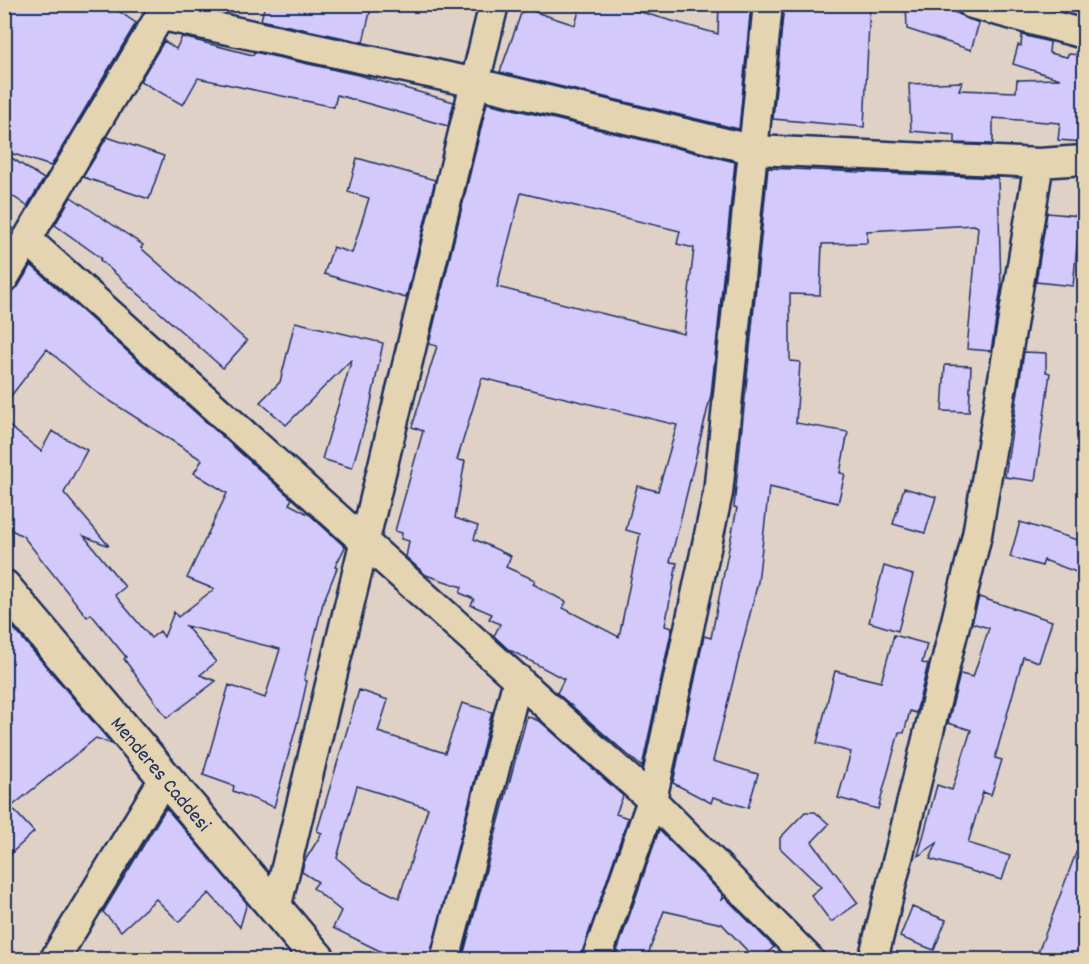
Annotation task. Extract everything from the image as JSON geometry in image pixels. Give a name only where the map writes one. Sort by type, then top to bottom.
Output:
[{"type":"main road","name":"Menderes Caddesi","points":[[4,587],[319,960]]},
{"type":"street","points":[[276,909],[494,4]]},
{"type":"street","points":[[596,960],[652,800],[718,493],[755,150],[768,4]]},
{"type":"street","points":[[972,4],[1084,34]]},
{"type":"street","points":[[4,278],[29,241],[165,10],[755,150],[1039,163],[1084,160]]},
{"type":"street","points":[[873,960],[977,535],[1039,163]]},
{"type":"street","points":[[29,241],[652,800],[810,960]]},
{"type":"street","points":[[445,960],[518,679]]},
{"type":"street","points":[[54,960],[165,777]]},
{"type":"building","points":[[4,4],[108,4],[136,23],[51,166],[4,151]]},
{"type":"building","points":[[265,4],[372,4],[363,42],[261,20]]},
{"type":"building","points":[[581,4],[612,4],[718,34],[719,4],[751,4],[739,129],[500,72],[523,8],[575,25]]},
{"type":"building","points":[[784,4],[870,4],[864,127],[773,119]]},
{"type":"building","points":[[906,4],[936,4],[979,23],[971,50],[907,29]]},
{"type":"building","points":[[1022,35],[1050,42],[1049,53],[1067,57],[1068,54],[1084,55],[1084,142],[1058,140],[1060,123],[993,118],[993,144],[955,143],[955,135],[911,131],[909,84],[962,82],[959,90],[1016,92],[1017,80],[1060,79],[1013,64],[1018,45],[1021,46]]},
{"type":"building","points":[[182,37],[253,55],[254,52],[358,75],[454,102],[448,126],[337,95],[334,107],[198,78],[183,105],[140,81],[164,41],[176,49]]},
{"type":"building","points":[[487,103],[735,162],[711,395],[670,562],[677,563],[665,626],[672,628],[642,767],[557,693],[564,679],[508,649],[494,636],[500,624],[489,619],[492,614],[471,605],[474,599],[460,593],[462,587],[426,575],[406,557],[409,541],[401,539],[402,533],[395,531],[423,431],[412,427],[437,346],[429,344]],"holes":[[[521,193],[680,231],[677,244],[694,248],[684,334],[497,287]],[[482,378],[677,425],[658,491],[637,486],[626,530],[640,534],[619,637],[563,608],[566,602],[533,584],[535,580],[506,567],[511,556],[474,539],[478,526],[455,518],[465,461],[457,460]]]},
{"type":"building","points":[[107,137],[164,156],[149,199],[83,177]]},
{"type":"building","points":[[4,153],[44,179],[27,206],[4,190]]},
{"type":"building","points":[[357,158],[435,180],[406,298],[324,274],[333,247],[352,253],[369,198],[348,192]]},
{"type":"building","points":[[768,168],[998,178],[1001,288],[991,351],[967,349],[978,227],[974,225],[867,231],[867,243],[822,244],[820,295],[790,294],[790,361],[800,362],[796,423],[848,432],[840,473],[845,474],[838,503],[769,487],[758,582],[713,761],[758,774],[748,808],[713,797],[711,803],[673,783],[704,636],[711,638],[737,508],[734,507]]},
{"type":"building","points":[[71,197],[143,245],[141,248],[247,341],[223,368],[100,260],[101,258],[55,225]]},
{"type":"building","points":[[1047,213],[1080,216],[1073,286],[1036,282]]},
{"type":"building","points":[[31,265],[292,499],[289,504],[310,515],[345,547],[335,567],[337,568],[323,603],[304,680],[307,681],[300,713],[274,807],[233,791],[234,786],[203,775],[229,685],[265,698],[280,649],[186,626],[216,662],[200,675],[216,681],[167,718],[124,659],[126,657],[91,614],[87,617],[23,536],[4,526],[4,422],[41,451],[52,431],[87,450],[64,493],[109,546],[84,536],[125,587],[115,595],[151,638],[160,631],[164,637],[174,612],[178,617],[214,589],[187,578],[227,493],[194,473],[202,460],[96,392],[47,349],[4,405],[4,294],[18,287]]},
{"type":"building","points":[[295,322],[383,343],[370,407],[352,468],[322,459],[352,359],[286,425],[260,402],[280,382]]},
{"type":"building","points":[[1024,352],[1046,353],[1046,372],[1050,373],[1035,481],[1005,477]]},
{"type":"building","points":[[945,365],[971,366],[969,412],[942,411]]},
{"type":"building","points":[[904,488],[936,497],[925,533],[893,524]]},
{"type":"building","points":[[1020,522],[1084,542],[1084,575],[1044,560],[1042,566],[1010,557]]},
{"type":"building","points":[[884,566],[913,575],[898,631],[869,622]]},
{"type":"building","points":[[979,597],[1052,621],[1039,662],[1023,657],[995,758],[1002,760],[991,795],[983,792],[968,843],[1010,856],[1002,880],[930,859],[937,843],[918,856],[937,785],[952,790],[971,730],[948,723],[960,674],[973,677],[989,628],[972,623]]},
{"type":"building","points":[[4,617],[112,744],[96,738],[11,807],[34,832],[4,860]]},
{"type":"building","points":[[894,635],[927,644],[922,663],[928,664],[916,713],[910,711],[904,733],[899,732],[878,809],[838,798],[851,752],[817,743],[835,671],[881,682]]},
{"type":"building","points":[[359,690],[388,700],[378,732],[445,753],[462,703],[492,712],[429,960],[382,960],[384,953],[333,928],[341,911],[313,888],[318,882],[302,872],[304,862],[322,833],[317,831]],"holes":[[[357,786],[428,808],[399,898],[364,881],[337,858]]]},
{"type":"building","points":[[527,716],[541,722],[623,796],[616,814],[628,818],[580,960],[462,960]]},
{"type":"building","points":[[166,808],[247,903],[240,927],[209,893],[179,922],[156,899],[121,931],[103,912]]},
{"type":"building","points":[[805,812],[815,812],[829,824],[812,842],[858,903],[831,922],[811,895],[821,887],[780,848],[780,838]]},
{"type":"building","points":[[659,830],[723,895],[721,901],[725,897],[774,947],[760,960],[756,960],[722,924],[664,911],[646,960],[614,960]]},
{"type":"building","points":[[1082,837],[1084,960],[1035,960],[1053,914]]},
{"type":"building","points":[[912,907],[946,920],[934,950],[900,937]]}]
